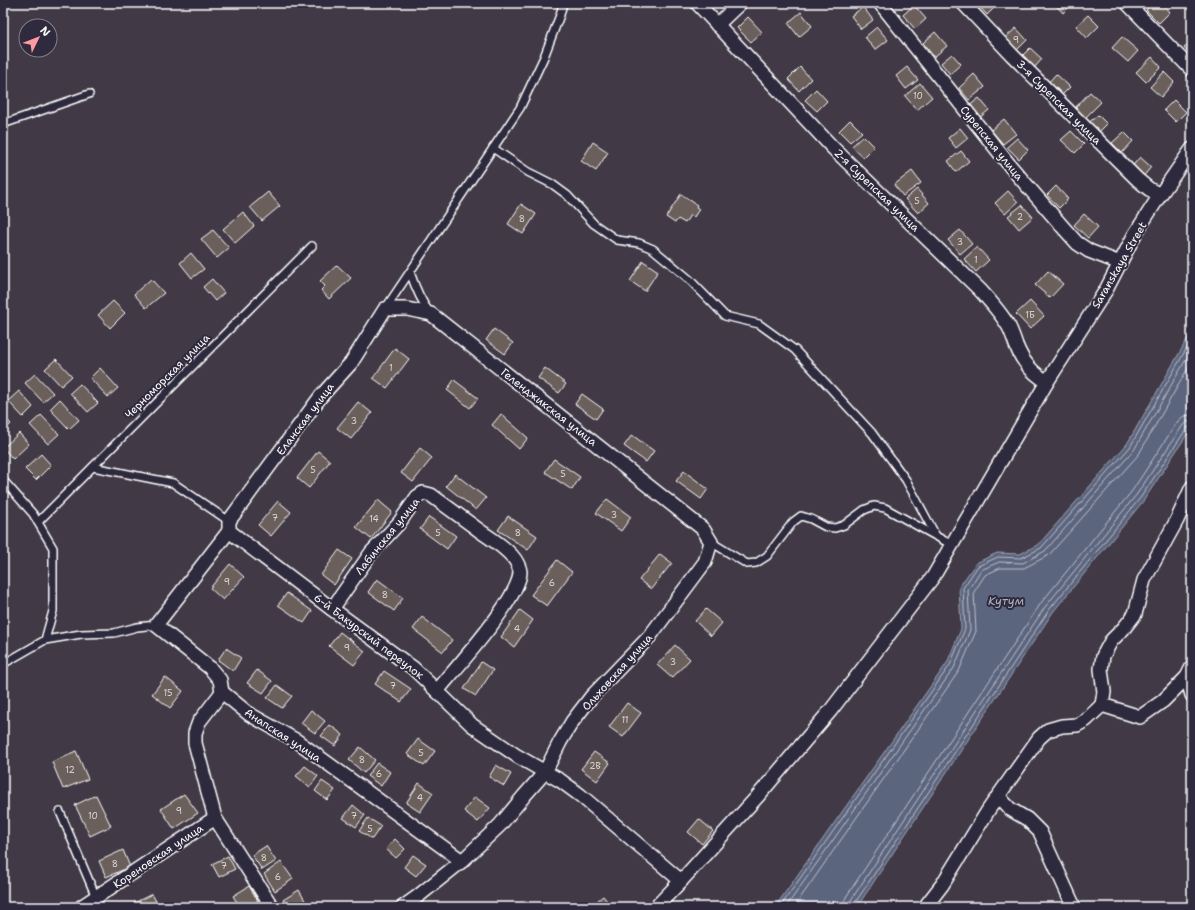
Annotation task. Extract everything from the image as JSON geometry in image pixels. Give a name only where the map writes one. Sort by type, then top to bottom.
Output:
[{"type":"street","name":"2-я Сурепская улица","points":[[697,3],[833,148],[980,290],[1000,313],[1010,329],[1024,362],[1034,374],[1047,382]]},
{"type":"street","points":[[717,25],[740,3]]},
{"type":"street","name":"Сурепская улица","points":[[880,3],[1011,167],[1061,226],[1077,243],[1089,251],[1120,263]]},
{"type":"street","name":"3-я Сурепская улица","points":[[963,3],[1012,55],[1138,180],[1160,195]]},
{"type":"street","points":[[1127,3],[1192,70]]},
{"type":"street","name":"Saranskaya Street","points":[[656,907],[757,797],[831,710],[933,577],[1047,382],[1106,290],[1135,234],[1192,149]]},
{"type":"street","name":"Геленджикская улица","points":[[385,309],[406,309],[431,314],[703,529],[711,542]]},
{"type":"street","name":"Еланская улица","points":[[229,526],[321,396],[351,363],[385,309]]},
{"type":"street","points":[[925,907],[942,886],[998,796],[1034,744],[1048,730],[1062,726],[1077,725],[1086,720],[1102,705],[1104,692],[1101,669],[1103,656],[1111,641],[1135,614],[1144,580],[1177,520],[1192,487]]},
{"type":"street","name":"Лабинская улица","points":[[332,609],[371,553],[399,523],[417,497],[423,493],[431,495],[493,540],[511,555],[517,563],[520,571],[517,584],[507,602],[486,632],[437,691]]},
{"type":"street","points":[[156,625],[229,526]]},
{"type":"street","name":"6-й Бакурский переулок","points":[[229,526],[332,609],[414,668],[472,725],[517,756],[580,795],[681,881]]},
{"type":"street","name":"Ольховская улица","points":[[403,907],[462,861],[500,825],[545,772],[572,722],[592,696],[650,636],[705,562],[711,542]]},
{"type":"street","name":"Анапская улица","points":[[156,625],[210,668],[220,680],[222,692],[249,714],[297,741],[462,861]]},
{"type":"street","points":[[1102,705],[1140,717],[1164,701],[1189,672]]},
{"type":"street","points":[[1189,672],[1192,695]]},
{"type":"street","points":[[222,692],[199,722],[195,733],[195,743],[215,818],[272,907]]},
{"type":"street","points":[[998,796],[1010,809],[1027,819],[1040,832],[1074,907]]},
{"type":"street","name":"Кореновская улица","points":[[81,907],[215,818]]},
{"type":"lane","points":[[385,309],[520,108],[544,57],[563,3]]},
{"type":"lane","points":[[3,124],[89,94]]},
{"type":"lane","points":[[493,148],[528,172],[552,184],[567,195],[594,224],[617,240],[639,243],[653,249],[689,279],[725,316],[759,324],[794,350],[872,433],[906,480],[936,536]]},
{"type":"lane","name":"Черноморская улица","points":[[38,522],[312,246]]},
{"type":"lane","points":[[410,272],[415,288],[422,302],[431,314]]},
{"type":"lane","points":[[92,467],[173,483],[229,526]]},
{"type":"lane","points":[[3,480],[33,514],[53,548],[53,611],[45,640]]},
{"type":"lane","points":[[711,542],[747,564],[756,563],[767,556],[793,522],[801,516],[811,519],[826,527],[835,528],[844,525],[864,510],[874,506],[885,508],[952,545]]},
{"type":"lane","points":[[3,664],[45,640],[81,634],[114,634],[136,627],[156,625]]},
{"type":"lane","points":[[60,812],[96,897]]},
{"type":"water","name":"Кутум","points":[[1192,331],[1192,427],[1144,500],[1053,612],[857,907],[775,907],[947,663],[961,629],[959,587],[976,563],[997,553],[1020,554],[1038,545],[1127,444]]},
{"type":"building","points":[[982,3],[998,4],[987,15],[979,6]]},
{"type":"building","points":[[1054,3],[1073,3],[1063,13]]},
{"type":"building","points":[[1153,3],[1162,3],[1170,12],[1159,23],[1146,10]]},
{"type":"building","points":[[914,5],[926,19],[915,29],[903,15]]},
{"type":"building","points":[[863,7],[873,20],[861,29],[851,16]]},
{"type":"building","points":[[801,12],[812,26],[799,37],[788,23]]},
{"type":"building","points":[[1088,15],[1099,26],[1087,38],[1076,26]]},
{"type":"building","points":[[748,17],[762,32],[751,42],[737,28]]},
{"type":"building","points":[[877,27],[888,40],[875,50],[865,37]]},
{"type":"building","points":[[1016,28],[1027,40],[1016,51],[1004,39]]},
{"type":"building","points":[[935,32],[947,46],[934,57],[923,43]]},
{"type":"building","points":[[1122,37],[1138,51],[1128,62],[1112,48]]},
{"type":"building","points":[[1192,41],[1192,57],[1184,48]]},
{"type":"building","points":[[1030,48],[1042,59],[1034,68],[1022,56]]},
{"type":"building","points":[[952,54],[961,64],[950,74],[941,63]]},
{"type":"building","points":[[1152,57],[1161,67],[1146,82],[1136,72]]},
{"type":"building","points":[[800,67],[811,79],[799,91],[788,79]]},
{"type":"building","points":[[907,67],[918,80],[906,89],[896,76]]},
{"type":"building","points":[[1164,72],[1174,82],[1161,97],[1150,87]]},
{"type":"building","points":[[974,74],[985,87],[969,100],[959,88]]},
{"type":"building","points":[[1056,74],[1070,87],[1060,97],[1047,84]]},
{"type":"building","points":[[920,83],[932,97],[917,110],[905,96]]},
{"type":"building","points":[[816,89],[827,101],[817,111],[805,100]]},
{"type":"building","points":[[1090,92],[1101,102],[1084,119],[1074,109]]},
{"type":"building","points":[[979,98],[989,110],[978,119],[968,107]]},
{"type":"building","points":[[1174,100],[1186,112],[1176,122],[1164,110]]},
{"type":"building","points":[[1098,115],[1107,124],[1097,134],[1087,124]]},
{"type":"building","points":[[1004,119],[1016,134],[1003,144],[991,130]]},
{"type":"building","points":[[850,120],[862,132],[850,142],[839,131]]},
{"type":"building","points":[[960,128],[968,138],[956,148],[948,138]]},
{"type":"building","points":[[1071,131],[1084,144],[1075,153],[1061,140]]},
{"type":"building","points":[[1124,132],[1133,141],[1122,153],[1112,143]]},
{"type":"building","points":[[863,136],[874,147],[863,158],[852,146]]},
{"type":"building","points":[[1017,138],[1028,150],[1019,159],[1007,147]]},
{"type":"building","points":[[593,142],[608,152],[596,171],[581,161]]},
{"type":"building","points":[[961,151],[969,161],[956,172],[948,161]]},
{"type":"building","points":[[1140,157],[1151,167],[1142,178],[1130,169]]},
{"type":"building","points":[[912,171],[921,183],[903,196],[894,185]]},
{"type":"building","points":[[1056,186],[1068,199],[1059,208],[1047,195]]},
{"type":"building","points":[[917,189],[929,203],[918,213],[905,199]]},
{"type":"building","points":[[1008,191],[1018,202],[1005,214],[995,203]]},
{"type":"building","points":[[268,192],[280,206],[262,221],[250,207]]},
{"type":"building","points":[[681,194],[697,205],[696,207],[699,209],[694,217],[690,215],[685,223],[678,219],[675,223],[666,217]]},
{"type":"building","points":[[521,204],[536,214],[523,234],[508,224]]},
{"type":"building","points":[[1022,205],[1033,217],[1019,229],[1008,216]]},
{"type":"building","points":[[243,212],[254,226],[235,243],[223,229]]},
{"type":"building","points":[[1084,214],[1098,227],[1088,238],[1074,225]]},
{"type":"building","points":[[213,230],[229,248],[217,258],[201,239]]},
{"type":"building","points":[[960,230],[972,244],[960,254],[948,240]]},
{"type":"building","points":[[977,247],[989,260],[976,272],[964,259]]},
{"type":"building","points":[[191,253],[204,269],[192,278],[180,263]]},
{"type":"building","points":[[643,261],[658,271],[645,291],[630,281]]},
{"type":"building","points":[[337,265],[351,278],[329,299],[321,290],[325,286],[320,281]]},
{"type":"building","points":[[1048,271],[1063,284],[1050,298],[1035,285]]},
{"type":"building","points":[[151,279],[164,293],[146,308],[134,294]]},
{"type":"building","points":[[212,279],[224,293],[215,301],[203,287]]},
{"type":"building","points":[[113,301],[125,313],[110,328],[98,315]]},
{"type":"building","points":[[1030,301],[1044,316],[1030,329],[1016,314]]},
{"type":"building","points":[[494,329],[513,343],[505,354],[486,340]]},
{"type":"building","points":[[395,348],[409,359],[387,388],[373,378]]},
{"type":"building","points":[[56,359],[72,376],[61,386],[45,369]]},
{"type":"building","points":[[100,368],[118,388],[108,397],[90,378]]},
{"type":"building","points":[[545,368],[566,384],[559,393],[538,378]]},
{"type":"building","points":[[35,374],[53,393],[43,402],[25,383]]},
{"type":"building","points":[[454,380],[478,398],[470,408],[447,390]]},
{"type":"building","points":[[80,384],[98,403],[88,412],[70,393]]},
{"type":"building","points":[[19,391],[33,407],[23,417],[8,401]]},
{"type":"building","points":[[582,394],[603,409],[596,419],[575,404]]},
{"type":"building","points":[[60,399],[79,420],[69,429],[50,409]]},
{"type":"building","points":[[358,402],[372,413],[351,439],[337,428]]},
{"type":"building","points":[[501,414],[528,438],[519,449],[492,425]]},
{"type":"building","points":[[3,415],[11,424],[3,432]]},
{"type":"building","points":[[41,415],[59,434],[48,444],[30,425]]},
{"type":"building","points":[[19,433],[29,444],[13,459],[3,448]]},
{"type":"building","points":[[632,435],[654,451],[646,462],[624,446]]},
{"type":"building","points":[[420,448],[432,458],[413,482],[401,473]]},
{"type":"building","points":[[318,451],[330,461],[309,488],[297,478]]},
{"type":"building","points":[[41,454],[51,465],[36,480],[25,469]]},
{"type":"building","points":[[554,459],[580,477],[572,490],[545,472]]},
{"type":"building","points":[[684,471],[708,489],[701,499],[676,481]]},
{"type":"building","points":[[455,474],[486,498],[476,510],[446,486]]},
{"type":"building","points":[[607,499],[631,517],[621,531],[596,513]]},
{"type":"building","points":[[378,500],[392,512],[371,539],[356,527]]},
{"type":"building","points":[[278,501],[291,512],[271,536],[258,525]]},
{"type":"building","points":[[508,516],[537,536],[528,550],[498,530]]},
{"type":"building","points":[[429,517],[456,536],[447,549],[420,529]]},
{"type":"building","points":[[339,550],[352,559],[334,585],[321,575]]},
{"type":"building","points":[[660,554],[672,563],[651,589],[639,580]]},
{"type":"building","points":[[557,560],[572,572],[547,606],[531,595]]},
{"type":"building","points":[[230,564],[244,577],[223,600],[210,588]]},
{"type":"building","points":[[377,579],[403,598],[394,611],[368,592]]},
{"type":"building","points":[[287,593],[312,611],[304,623],[278,605]]},
{"type":"building","points":[[706,609],[722,623],[711,636],[695,621]]},
{"type":"building","points":[[520,610],[533,620],[514,647],[501,637]]},
{"type":"building","points":[[422,617],[452,640],[443,652],[413,629]]},
{"type":"building","points":[[340,632],[365,651],[354,665],[329,646]]},
{"type":"building","points":[[675,645],[690,659],[672,678],[657,665]]},
{"type":"building","points":[[226,648],[241,658],[233,671],[218,660]]},
{"type":"building","points":[[481,662],[493,670],[476,696],[464,689]]},
{"type":"building","points":[[257,670],[272,681],[263,693],[247,683]]},
{"type":"building","points":[[384,671],[411,689],[401,702],[375,684]]},
{"type":"building","points":[[165,677],[183,691],[170,708],[152,694]]},
{"type":"building","points":[[277,685],[292,696],[282,708],[267,698]]},
{"type":"building","points":[[627,703],[641,713],[623,737],[609,727]]},
{"type":"building","points":[[311,710],[325,721],[315,733],[301,723]]},
{"type":"building","points":[[330,725],[343,735],[335,746],[321,736]]},
{"type":"building","points":[[418,739],[435,751],[424,766],[407,754]]},
{"type":"building","points":[[360,747],[375,760],[364,773],[349,760]]},
{"type":"building","points":[[76,751],[88,779],[63,789],[52,762]]},
{"type":"building","points":[[594,752],[610,763],[597,781],[581,769]]},
{"type":"building","points":[[377,763],[390,772],[381,786],[367,776]]},
{"type":"building","points":[[496,765],[511,774],[504,786],[489,777]]},
{"type":"building","points":[[305,766],[318,776],[310,787],[296,776]]},
{"type":"building","points":[[322,781],[335,790],[327,800],[315,791]]},
{"type":"building","points":[[419,783],[433,793],[420,812],[406,803]]},
{"type":"building","points":[[184,794],[198,813],[174,829],[161,809]]},
{"type":"building","points":[[96,795],[111,826],[90,836],[75,805]]},
{"type":"building","points":[[475,797],[490,808],[478,822],[464,811]]},
{"type":"building","points":[[353,805],[365,815],[356,827],[343,818]]},
{"type":"building","points":[[368,818],[381,826],[372,839],[359,831]]},
{"type":"building","points":[[699,819],[713,831],[702,844],[688,832]]},
{"type":"building","points":[[395,839],[405,849],[396,858],[386,849]]},
{"type":"building","points":[[266,846],[276,861],[262,870],[252,855]]},
{"type":"building","points":[[123,850],[130,867],[106,877],[99,861]]},
{"type":"building","points":[[413,855],[426,864],[416,876],[404,867]]},
{"type":"building","points":[[228,856],[235,869],[219,877],[212,864]]},
{"type":"building","points":[[281,862],[293,879],[275,891],[264,874]]},
{"type":"building","points":[[249,886],[258,901],[248,907],[240,907],[233,896]]},
{"type":"building","points":[[299,890],[308,906],[287,907],[283,900]]},
{"type":"building","points":[[152,894],[159,907],[131,907],[130,905]]},
{"type":"building","points":[[603,896],[612,907],[590,907]]}]
